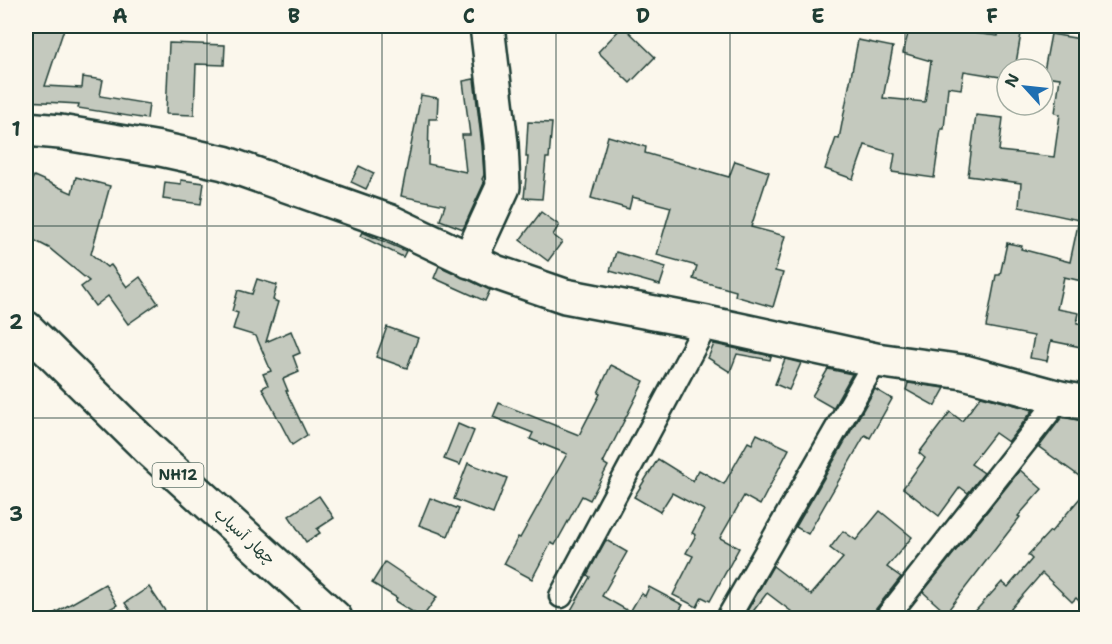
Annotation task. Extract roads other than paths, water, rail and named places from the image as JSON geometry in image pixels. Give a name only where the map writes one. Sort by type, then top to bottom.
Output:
[{"type":"main road","points":[[469,261],[503,188],[490,26]]},
{"type":"main road","points":[[26,129],[60,132],[160,149],[224,163],[388,221],[469,261],[565,296],[707,323],[876,360],[964,372],[1073,401]]},
{"type":"main road","name":"چهار آسیاب","points":[[26,328],[150,450],[335,618]]},
{"type":"street","points":[[561,596],[707,323]]},
{"type":"street","points":[[728,618],[876,360]]},
{"type":"street","points":[[886,618],[1073,401]]}]
